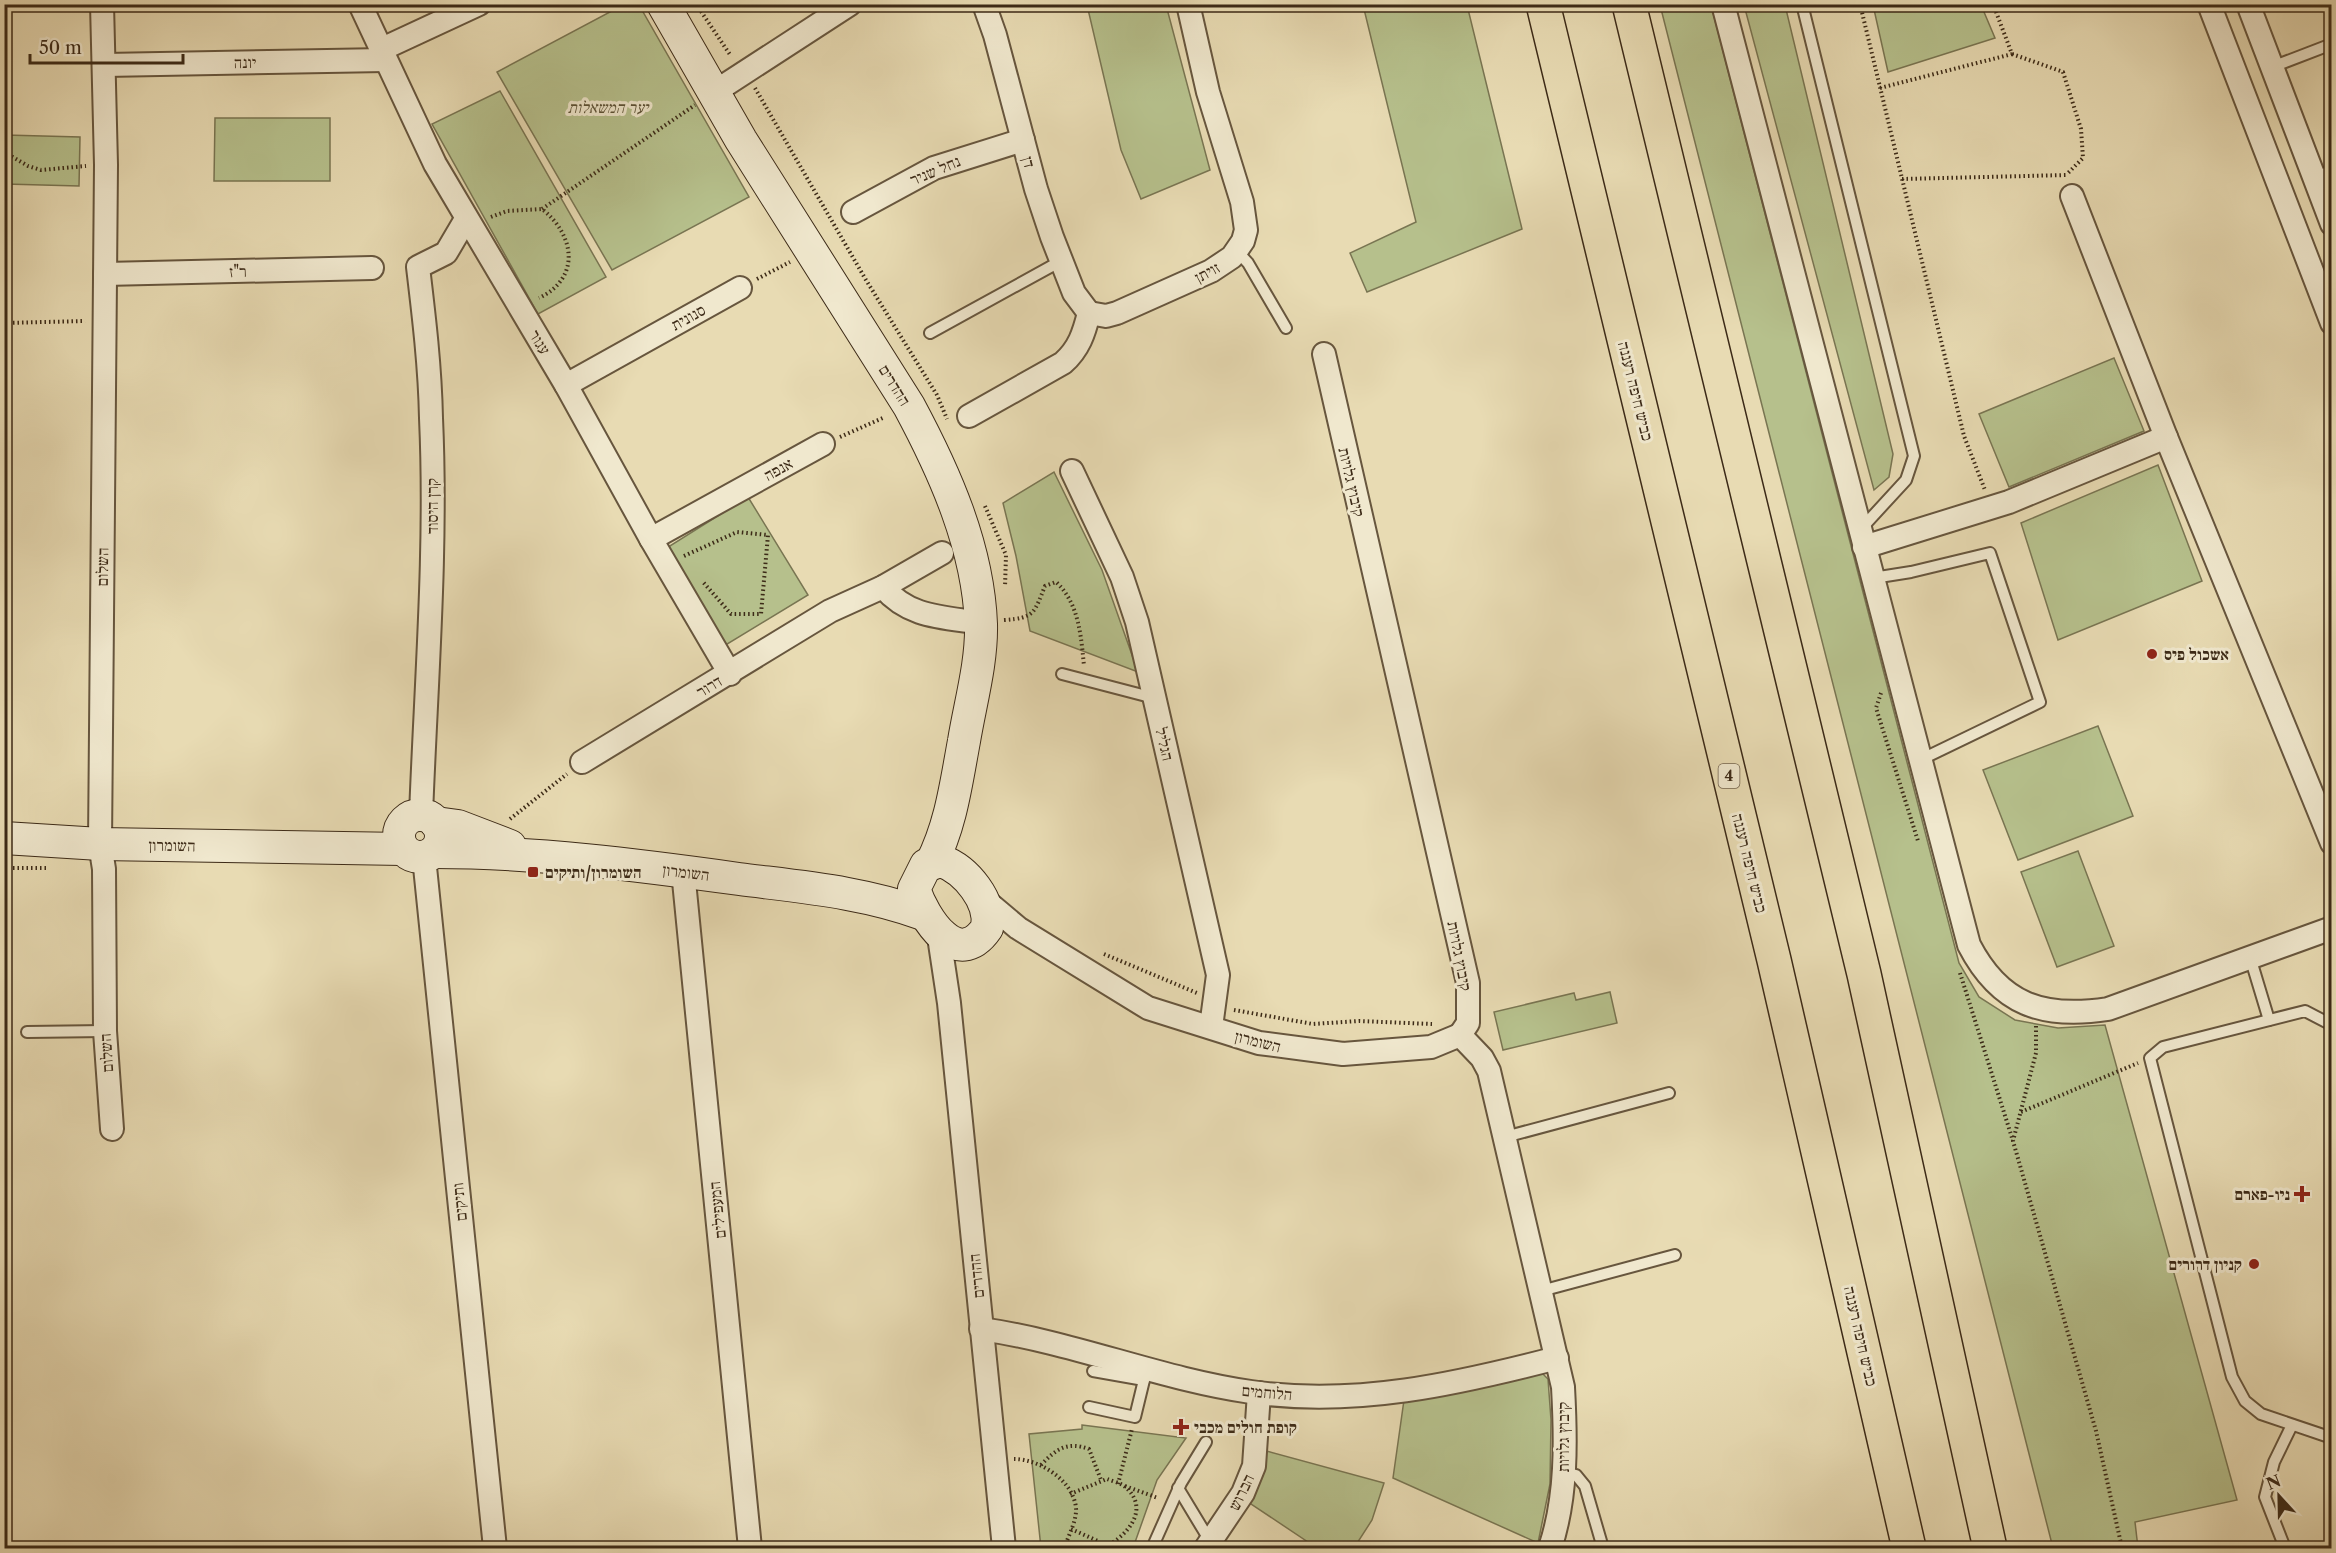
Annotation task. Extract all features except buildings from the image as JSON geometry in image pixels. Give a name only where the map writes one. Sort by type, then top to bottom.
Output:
[{"type":"highway","name":"כביש חיפה רעננה","points":[[1543,4],[1774,960],[1909,1548]]},
{"type":"highway","points":[[1629,4],[1864,974],[2010,1548]]},
{"type":"highway","points":[[1864,974],[1990,1548]]},
{"type":"highway","points":[[1883,1431],[1898,1548]]},
{"type":"street","name":"השלום","points":[[102,4],[106,165],[100,844],[104,869],[105,1031],[112,1130]]},
{"type":"street","name":"עגור","points":[[360,4],[415,125],[468,223],[566,385],[651,539],[730,674]]},
{"type":"street","points":[[383,55],[479,4]]},
{"type":"street","name":"ההדרים","points":[[663,4],[712,93],[909,406],[932,449],[966,539],[979,595],[992,621],[979,650],[952,811],[926,899],[949,1003],[1004,1548]]},
{"type":"street","points":[[712,93],[850,4]]},
{"type":"street","name":"דן","points":[[984,4],[995,35],[1023,141],[1061,261],[1074,293],[1089,313]]},
{"type":"street","name":"זויתן","points":[[1089,313],[1106,316],[1117,313],[1210,272],[1232,257],[1246,230],[1242,202],[1208,92],[1188,4]]},
{"type":"street","points":[[1723,4],[1969,945],[1981,969],[2000,988],[2022,1003],[2083,1013],[2108,1009],[2331,928]]},
{"type":"street","points":[[2209,4],[2331,323]]},
{"type":"street","points":[[2248,4],[2272,68],[2323,174],[2331,224]]},
{"type":"street","name":"יונה","points":[[105,65],[383,55]]},
{"type":"street","name":"נחל שניר","points":[[853,212],[934,168],[1023,141]]},
{"type":"street","points":[[2070,185],[2166,437],[2331,843]]},
{"type":"street","name":"קרן היסוד","points":[[418,838],[432,523],[432,419],[428,352],[418,267],[446,253],[468,223]]},
{"type":"street","name":"ר\"ז","points":[[105,274],[372,268]]},
{"type":"street","name":"סנונית","points":[[566,385],[740,288]]},
{"type":"street","points":[[969,416],[1064,363],[1074,353],[1083,335],[1089,313]]},
{"type":"street","name":"קיבוץ גלויות","points":[[1324,354],[1468,983],[1468,1023],[1460,1035],[1482,1059],[1489,1071],[1563,1387],[1566,1439],[1564,1472],[1562,1495],[1550,1548]]},
{"type":"street","points":[[1862,538],[1992,507],[2166,437]]},
{"type":"street","name":"אנפה","points":[[651,539],[823,444]]},
{"type":"street","name":"הגליל","points":[[1072,471],[1122,577],[1137,622],[1218,975],[1211,1027]]},
{"type":"street","name":"דרור","points":[[582,762],[730,674],[830,611],[883,587],[942,553]]},
{"type":"street","points":[[883,587],[896,603],[923,614],[992,621]]},
{"type":"street","name":"ההדרים","points":[[949,1003],[957,968],[989,921],[985,904],[972,885],[955,844],[952,811]]},
{"type":"street","name":"השומרון","points":[[4,838],[100,844],[339,849],[418,838],[458,826],[488,836],[530,855]]},
{"type":"street","name":"השומרון","points":[[418,838],[530,855],[683,871],[841,892],[899,905],[926,899]]},
{"type":"street","name":"ותיקים","points":[[418,838],[425,867],[495,1548]]},
{"type":"street","points":[[972,885],[952,865],[942,861],[926,899],[951,942],[976,940]]},
{"type":"street","name":"המעפילים","points":[[683,871],[750,1548]]},
{"type":"street","name":"השומרון","points":[[972,885],[1002,917],[1069,962],[1148,1008],[1260,1043],[1343,1054],[1431,1047],[1460,1035]]},
{"type":"street","name":"השומרון","points":[[976,940],[1005,939],[1022,943],[1069,962]]},
{"type":"street","name":"הלוחמים","points":[[981,1329],[1031,1336],[1219,1386],[1259,1393],[1340,1395],[1428,1388],[1557,1359]]},
{"type":"street","name":"הברוש","points":[[1208,1545],[1243,1493],[1254,1466],[1259,1393]]},
{"type":"lane","points":[[1802,4],[1914,456],[1906,480],[1862,538]]},
{"type":"lane","points":[[2272,68],[2331,44]]},
{"type":"lane","points":[[1237,251],[1248,263],[1286,328]]},
{"type":"lane","points":[[930,333],[1061,261]]},
{"type":"lane","points":[[1873,578],[1911,572],[1990,553],[2040,702],[1920,760]]},
{"type":"lane","points":[[1062,674],[1085,678],[1155,698]]},
{"type":"lane","points":[[2250,957],[2269,1020]]},
{"type":"lane","points":[[2331,1025],[2305,1011],[2163,1047],[2150,1058],[2232,1377],[2245,1401],[2261,1414],[2331,1438]]},
{"type":"lane","points":[[27,1032],[105,1031]]},
{"type":"lane","points":[[1505,1137],[1669,1093]]},
{"type":"lane","points":[[1541,1291],[1675,1255]]},
{"type":"lane","points":[[1128,1362],[1144,1380]]},
{"type":"lane","points":[[1093,1371],[1144,1380]]},
{"type":"lane","points":[[1089,1407],[1136,1417],[1144,1380]]},
{"type":"lane","points":[[2285,1548],[2265,1497],[2274,1462],[2292,1425]]},
{"type":"lane","points":[[1153,1546],[1178,1488],[1206,1442]]},
{"type":"lane","points":[[1564,1472],[1576,1475],[1585,1486],[1603,1548]]},
{"type":"lane","points":[[1178,1488],[1208,1545]]},
{"type":"path","points":[[1860,4],[1964,436],[1992,507]]},
{"type":"path","points":[[1993,4],[2012,54]]},
{"type":"path","points":[[1880,88],[2012,54],[2063,72],[2081,129],[2084,158],[2070,185],[1902,179]]},
{"type":"path","points":[[468,223],[507,211],[542,209],[712,93]]},
{"type":"path","points":[[4,152],[28,166],[41,170],[106,165]]},
{"type":"path","points":[[519,307],[551,292],[568,268],[569,249],[562,230],[542,209]]},
{"type":"path","points":[[740,288],[811,251]]},
{"type":"path","points":[[4,323],[104,321]]},
{"type":"path","points":[[823,444],[909,406]]},
{"type":"path","points":[[688,566],[681,558],[737,532],[768,535],[761,614],[731,614],[696,574]]},
{"type":"path","points":[[992,621],[1026,618],[1033,614],[1046,586],[1056,582],[1068,593],[1074,608],[1081,636],[1085,678]]},
{"type":"path","points":[[488,836],[582,762]]},
{"type":"path","points":[[4,868],[48,868]]},
{"type":"path","points":[[1094,950],[1236,1011],[1313,1024],[1430,1023],[1460,1035]]},
{"type":"path","points":[[2037,1007],[2036,1053],[2013,1142],[2096,1431],[2122,1548]]},
{"type":"path","points":[[2021,1112],[2150,1058]]},
{"type":"path","points":[[1118,1484],[1136,1417]]},
{"type":"path","points":[[1041,1465],[1054,1450],[1078,1445],[1089,1449],[1101,1480]]},
{"type":"path","points":[[994,1458],[1030,1459],[1051,1471],[1070,1494],[1076,1508],[1064,1548]]},
{"type":"path","points":[[1070,1494],[1107,1479],[1172,1503]]},
{"type":"path","points":[[1071,1529],[1098,1541],[1105,1548],[1120,1540],[1135,1520],[1136,1504],[1125,1486]]},
{"type":"green space","name":"יער המשאלות","points":[[623,5],[639,5],[749,197],[612,270],[497,72]]},
{"type":"green space","points":[[1087,5],[1166,5],[1210,170],[1141,199],[1121,150]]},
{"type":"green space","points":[[1363,5],[1467,5],[1522,229],[1367,292],[1350,253],[1416,222]]},
{"type":"green space","points":[[1660,5],[1711,5],[1959,963],[1979,997],[2015,1020],[2058,1028],[2105,1025],[2237,1500],[2135,1522],[2138,1548],[2053,1548]]},
{"type":"green space","points":[[1744,5],[1785,5],[1893,454],[1889,477],[1874,490]]},
{"type":"green space","points":[[1873,5],[1981,5],[1995,38],[1888,72]]},
{"type":"green space","points":[[500,91],[606,277],[538,314],[432,124]]},
{"type":"green space","points":[[215,118],[330,118],[330,181],[214,181]]},
{"type":"green space","points":[[5,135],[80,137],[79,186],[5,184]]},
{"type":"green space","points":[[2114,358],[2144,431],[2009,487],[1979,414]]},
{"type":"green space","points":[[2158,465],[2202,581],[2058,640],[2021,523]]},
{"type":"green space","points":[[1054,472],[1102,570],[1138,672],[1030,631],[1003,503]]},
{"type":"green space","points":[[748,497],[808,595],[724,646],[665,549]]},
{"type":"green space","points":[[2098,726],[2133,816],[2018,860],[1983,770]]},
{"type":"green space","points":[[2078,851],[2114,946],[2057,967],[2021,872]]},
{"type":"green space","points":[[1610,992],[1617,1023],[1503,1050],[1494,1012],[1574,993],[1576,1000]]},
{"type":"green space","points":[[1541,1372],[1548,1379],[1551,1420],[1550,1484],[1538,1543],[1393,1478],[1405,1393]]},
{"type":"green space","points":[[1082,1425],[1186,1438],[1157,1480],[1133,1548],[1041,1548],[1029,1434],[1082,1429]]},
{"type":"green space","points":[[1259,1449],[1384,1483],[1372,1520],[1354,1548],[1317,1548],[1239,1496]]},
{"type":"place","name":"אשכול פיס","points":[[2152,654]]},
{"type":"place","name":"השומרון/ותיקים","points":[[533,872]]},
{"type":"place","name":"ניו-פארם","points":[[2302,1194]]},
{"type":"place","name":"קניון דרורים","points":[[2254,1264]]},
{"type":"place","name":"קופת חולים מכבי","points":[[1181,1427]]}]
